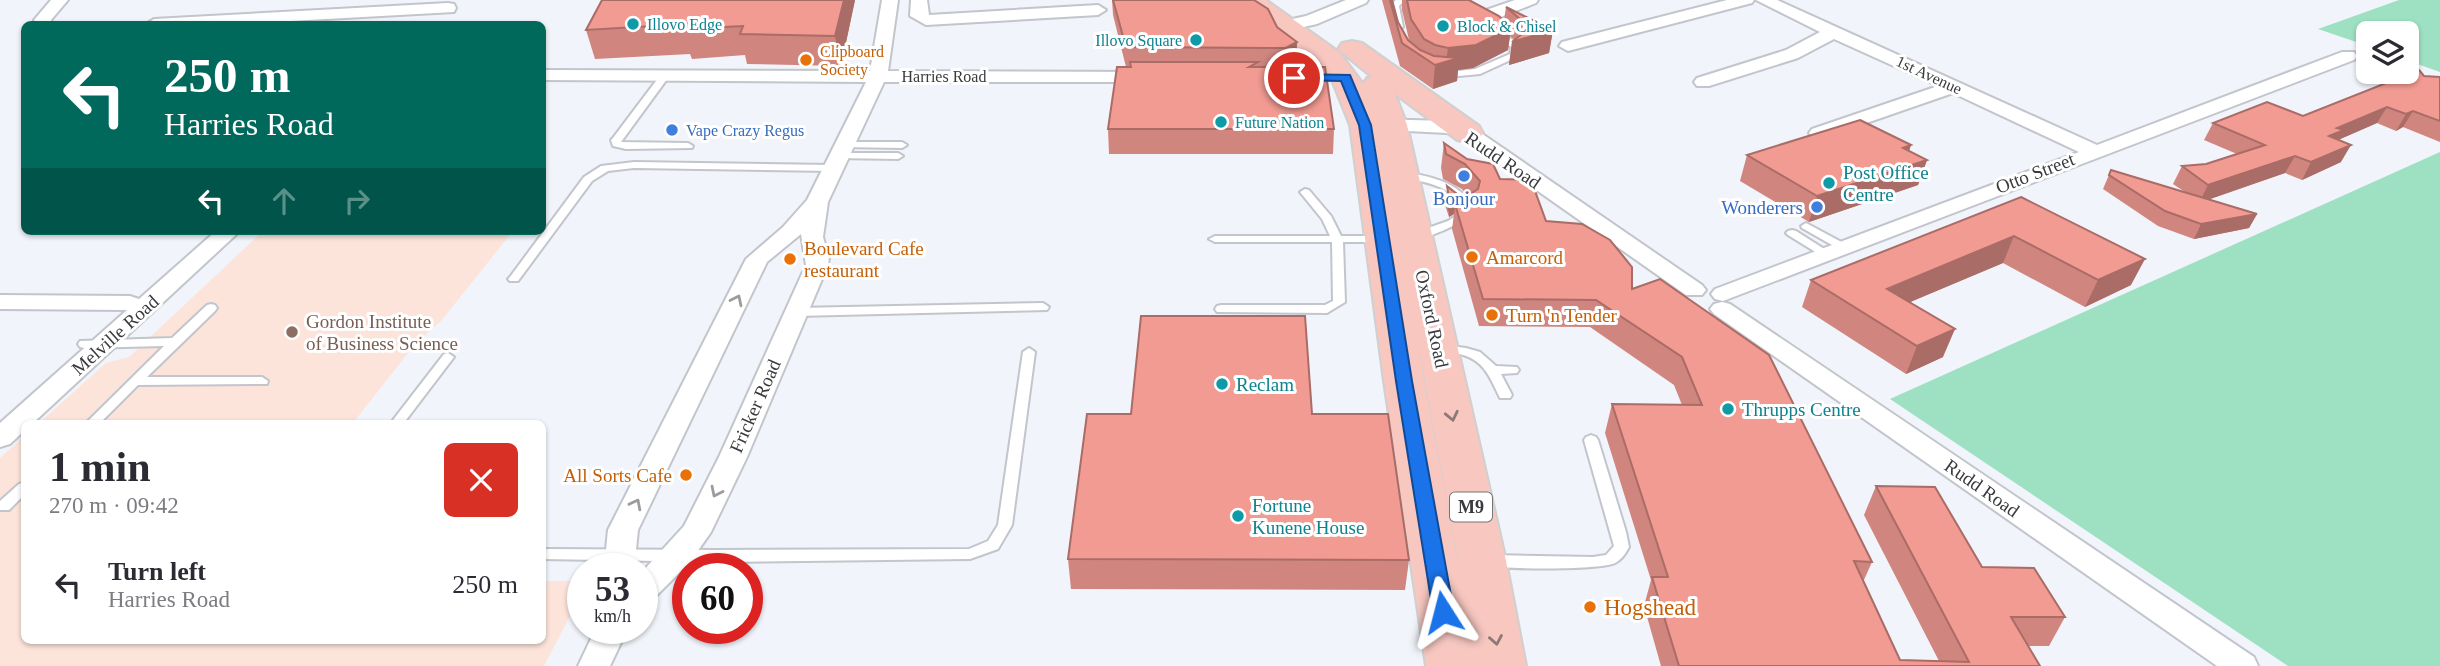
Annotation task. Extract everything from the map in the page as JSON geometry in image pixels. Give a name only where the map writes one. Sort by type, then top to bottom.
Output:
[{"type":"main road","name":"M9","points":[[1249,0],[1295,12]]},
{"type":"main road","name":"Oxford Road","points":[[1295,12],[1339,68],[1377,82],[1378,125],[1419,350],[1452,666]]},
{"type":"main road","points":[[1339,68],[1468,133]]},
{"type":"main road","name":"Oxford Road","points":[[1378,125],[1402,174],[1399,238]]},
{"type":"main road","name":"Oxford Road","points":[[1419,350],[1482,561],[1500,666]]},
{"type":"street","points":[[44,21],[44,15],[60,0]]},
{"type":"street","name":"Fricker Road","points":[[621,553],[623,530],[757,259],[791,232],[817,202],[878,76],[890,0]]},
{"type":"street","points":[[919,0],[918,16],[933,20],[1098,10]]},
{"type":"street","points":[[1295,12],[1360,0]]},
{"type":"street","points":[[1487,19],[1530,0]]},
{"type":"street","points":[[1568,46],[1746,0]]},
{"type":"street","name":"1st Avenue","points":[[1764,0],[2094,150]]},
{"type":"street","points":[[189,21],[366,6],[451,4]]},
{"type":"street","points":[[437,21],[451,4]]},
{"type":"street","points":[[1703,82],[1792,54],[1834,32]]},
{"type":"street","name":"Otto Street","points":[[1723,302],[1835,250],[2348,56]]},
{"type":"street","name":"Harries Road","points":[[546,75],[1169,77]]},
{"type":"street","points":[[1819,132],[1954,87]]},
{"type":"street","name":"Rudd Road","points":[[1378,125],[1448,127],[1468,133],[1687,296],[1712,289],[1723,302],[2242,666]]},
{"type":"street","name":"Fricker Road","points":[[680,553],[696,531],[733,457],[817,265],[818,258],[812,237],[817,202]]},
{"type":"street","name":"Melville Road","points":[[0,438],[95,344],[130,303],[208,235]]},
{"type":"street","name":"Melville Road","points":[[0,418],[95,344],[224,235]]},
{"type":"street","points":[[0,302],[130,303]]},
{"type":"street","name":"Fricker Road","points":[[658,576],[672,561]]},
{"type":"street","points":[[594,666],[604,644]]},
{"type":"lane","points":[[1400,34],[1395,5],[1401,0]]},
{"type":"lane","points":[[1427,73],[1450,77],[1465,75],[1514,55],[1515,46],[1487,19]]},
{"type":"lane","points":[[665,75],[616,140],[617,144],[688,146]]},
{"type":"lane","points":[[514,279],[588,179],[605,168],[900,151]]},
{"type":"lane","points":[[1215,239],[1399,238],[1460,219],[1468,212],[1469,206],[1456,190],[1444,184],[1402,174]]},
{"type":"lane","points":[[1221,309],[1335,307],[1339,302],[1338,239],[1327,218],[1305,192]]},
{"type":"lane","points":[[1806,226],[1835,250]]},
{"type":"lane","points":[[1792,233],[1835,250]]},
{"type":"lane","points":[[797,312],[1043,307]]},
{"type":"lane","points":[[94,420],[211,308]]},
{"type":"lane","points":[[95,344],[175,342]]},
{"type":"lane","points":[[1419,350],[1465,351],[1479,356],[1494,370],[1505,395]]},
{"type":"lane","points":[[763,554],[970,554],[993,545],[1005,525],[1029,352]]},
{"type":"lane","points":[[399,420],[448,357]]},
{"type":"lane","points":[[1494,370],[1513,370]]},
{"type":"lane","points":[[135,381],[262,381]]},
{"type":"lane","points":[[1482,561],[1593,563],[1618,554],[1622,547],[1619,532],[1591,440]]},
{"type":"lane","points":[[4,506],[21,490]]},
{"type":"lane","points":[[546,554],[567,557]]},
{"type":"shaded area","name":"Gordon Institute of Business Science","points":[[259,235],[510,235],[441,321],[415,344],[355,420],[42,420],[106,363],[129,357]]},
{"type":"shaded area","points":[[21,439],[21,644],[546,644],[546,581],[567,581],[567,622],[544,666],[0,666],[0,458]]},
{"type":"green space","points":[[2399,0],[2440,0],[2440,72],[2419,65],[2419,21],[2356,21],[2356,42],[2318,29]]},
{"type":"green space","points":[[2440,152],[2440,666],[2288,666],[1890,399]]},
{"type":"building","points":[[602,0],[844,0],[835,36],[740,34],[743,26],[684,29],[686,24],[586,30]]},
{"type":"building","points":[[1113,0],[1254,0],[1268,9],[1277,27],[1297,42],[1286,48],[1126,47]]},
{"type":"building","points":[[1390,0],[1408,40],[1420,50],[1434,56],[1459,58],[1435,65],[1402,43]]},
{"type":"building","points":[[1407,0],[1469,0],[1499,16],[1511,28],[1476,45],[1448,48],[1435,45],[1424,39],[1411,19]]},
{"type":"building","points":[[1506,7],[1553,30],[1512,42],[1527,30],[1521,20]]},
{"type":"building","points":[[1130,62],[1258,62],[1249,67],[1325,67],[1334,129],[1108,129],[1117,67],[1131,67]]},
{"type":"building","points":[[2419,70],[2424,76],[2440,77],[2440,121],[2413,111],[2406,114],[2387,107],[2337,128],[2344,130],[2329,136],[2351,145],[2311,162],[2295,156],[2208,185],[2182,166],[2206,164],[2265,145],[2213,123],[2267,102],[2303,116],[2384,84],[2419,84]]},
{"type":"building","points":[[1860,120],[1911,145],[1903,148],[1927,160],[1817,196],[1747,155]]},
{"type":"building","points":[[1444,143],[1467,159],[1493,164],[1500,179],[1531,180],[1546,221],[1582,224],[1610,240],[1632,267],[1632,289],[1660,279],[1769,355],[1872,562],[1854,561],[1900,660],[1969,662],[1876,486],[1935,487],[1982,567],[2034,568],[2065,617],[2011,617],[2040,666],[1679,666],[1652,577],[1668,577],[1612,404],[1702,405],[1682,357],[1596,300],[1483,299],[1455,204],[1478,189],[1480,181],[1465,164],[1446,154]]},
{"type":"building","points":[[2111,170],[2257,214],[2201,224],[2165,211],[2109,175]]},
{"type":"building","points":[[1447,186],[1460,200],[1449,210],[1446,197],[1449,197]]},
{"type":"building","points":[[2021,197],[2145,259],[2098,280],[2014,236],[1887,289],[1955,329],[1917,346],[1811,280]]},
{"type":"building","points":[[1141,316],[1305,316],[1312,414],[1388,414],[1409,560],[1068,559],[1087,414],[1131,414]]},
{"type":"place","name":"Illovo Edge","points":[[633,24]]},
{"type":"place","name":"Block & Chisel","points":[[1443,26]]},
{"type":"place","name":"Illovo Square","points":[[1196,40]]},
{"type":"place","name":"Clipboard Society","points":[[806,60]]},
{"type":"place","name":"Future Nation","points":[[1221,122]]},
{"type":"place","name":"Vape Crazy Regus","points":[[672,130]]},
{"type":"place","name":"Bonjour","points":[[1464,176]]},
{"type":"place","name":"Post Office Centre","points":[[1829,183]]},
{"type":"place","name":"Wonderers","points":[[1817,207]]},
{"type":"place","name":"Amarcord","points":[[1472,257]]},
{"type":"place","name":"Boulevard Cafe restaurant","points":[[790,259]]},
{"type":"place","name":"Turn 'n Tender","points":[[1492,315]]},
{"type":"place","name":"Gordon Institute of Business Science","points":[[292,332]]},
{"type":"place","name":"Reclam","points":[[1222,384]]},
{"type":"place","name":"Thrupps Centre","points":[[1728,409]]},
{"type":"place","name":"All Sorts Cafe","points":[[686,475]]},
{"type":"place","name":"Fortune Kunene House","points":[[1238,516]]},
{"type":"place","name":"Hogshead","points":[[1590,607]]},
{"type":"route","points":[[1294,78],[1346,78],[1365,125],[1443,612]]}]
